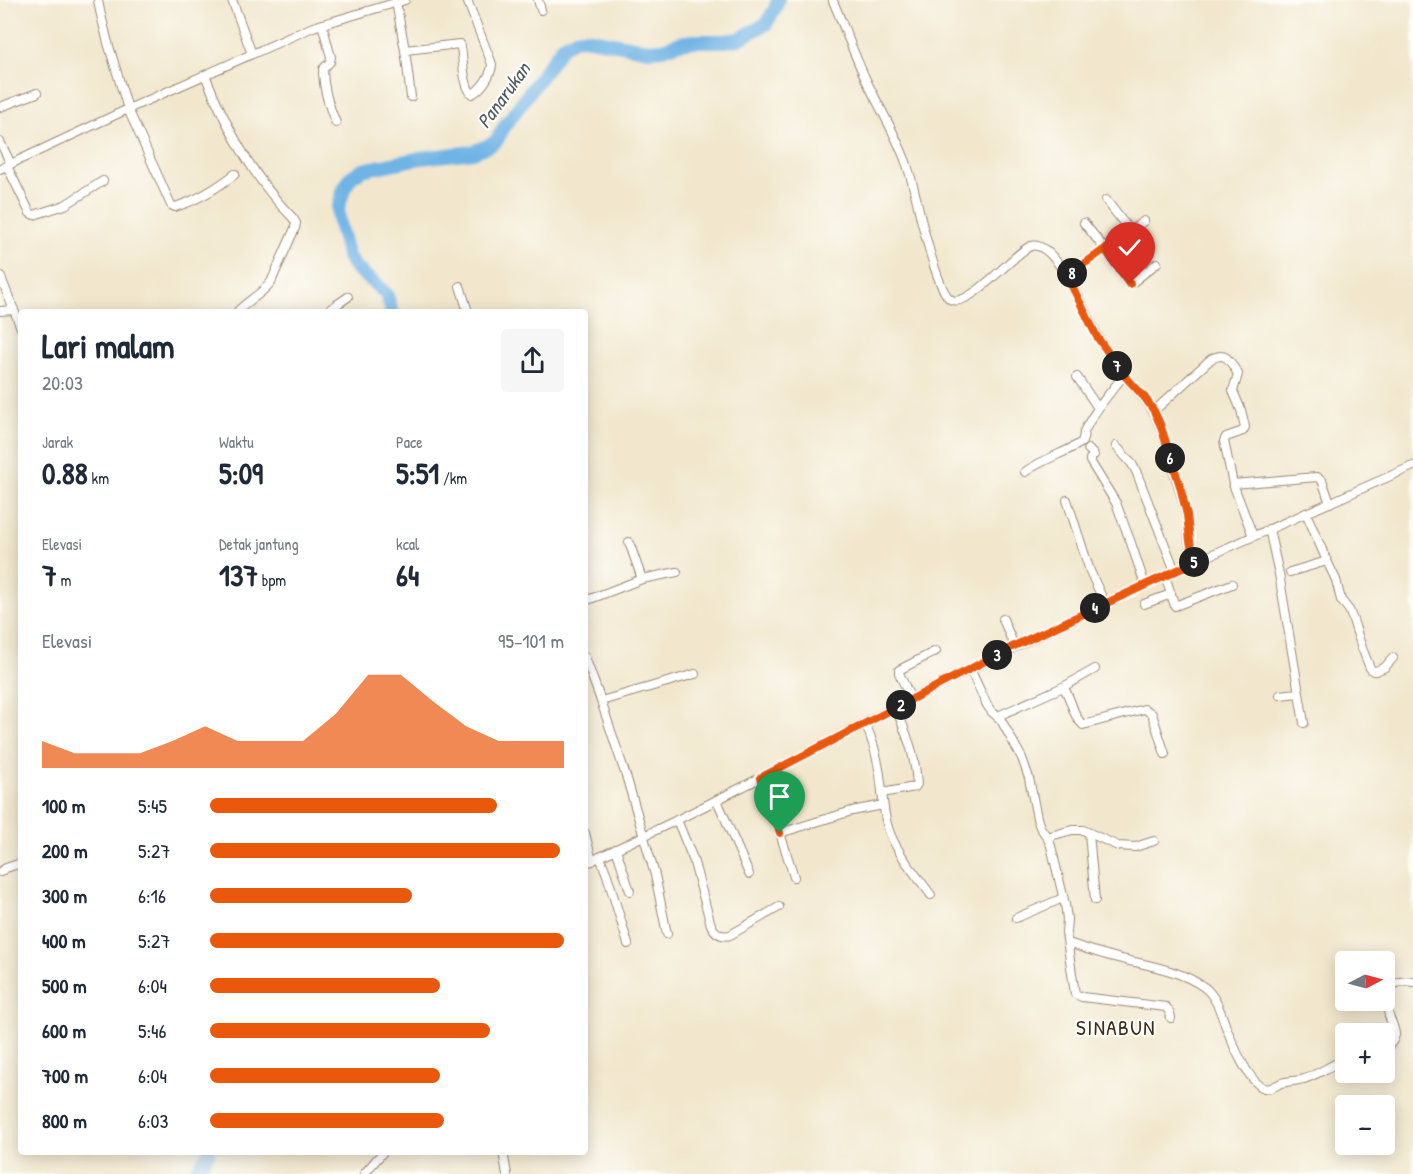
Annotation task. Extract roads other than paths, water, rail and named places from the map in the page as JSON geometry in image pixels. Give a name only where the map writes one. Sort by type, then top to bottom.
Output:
[{"type":"street","points":[[98,0],[128,110],[172,206],[178,206],[212,192],[235,174]]},
{"type":"street","points":[[232,0],[252,54]]},
{"type":"street","points":[[6,166],[322,24],[405,0]]},
{"type":"street","points":[[405,50],[460,44],[468,92],[472,94],[477,92],[492,70],[492,64],[467,0]]},
{"type":"street","points":[[538,0],[541,10]]},
{"type":"street","points":[[833,1],[905,161],[913,184],[929,251],[940,282],[948,296],[951,300],[955,300],[970,295],[1021,252],[1031,246],[1044,249],[1067,276],[1097,337],[1154,411],[1180,486],[1195,562]]},
{"type":"street","points":[[396,2],[411,97]]},
{"type":"street","points":[[322,24],[331,57],[330,62],[323,69],[323,75],[336,123]]},
{"type":"street","points":[[205,75],[216,102],[243,151],[270,193],[296,223],[271,282],[240,309]]},
{"type":"street","points":[[0,107],[37,93]]},
{"type":"street","points":[[0,142],[6,166],[30,213],[34,215],[65,205],[104,181]]},
{"type":"street","points":[[1106,200],[1130,231]]},
{"type":"street","points":[[1067,276],[1144,221]]},
{"type":"street","points":[[1084,223],[1129,284],[1157,263]]},
{"type":"street","points":[[0,275],[18,320]]},
{"type":"street","points":[[460,286],[467,309]]},
{"type":"street","points":[[330,309],[348,297]]},
{"type":"street","points":[[0,311],[14,309]]},
{"type":"street","points":[[1154,411],[1194,373],[1211,360],[1221,355],[1225,356],[1238,375],[1233,391],[1245,429],[1224,439],[1233,484],[1253,536]]},
{"type":"street","points":[[1025,472],[1082,442],[1084,430],[1124,375]]},
{"type":"street","points":[[1077,377],[1098,408]]},
{"type":"street","points":[[1116,446],[1136,471],[1175,571]]},
{"type":"street","points":[[1088,449],[1094,455],[1090,461],[1103,480],[1121,516],[1145,585]]},
{"type":"street","points":[[588,862],[717,800],[1014,646],[1175,571],[1413,466]]},
{"type":"street","points":[[1233,484],[1317,477],[1322,480],[1330,503]]},
{"type":"street","points":[[1067,500],[1090,571],[1106,604]]},
{"type":"street","points":[[1306,513],[1336,580],[1341,600],[1349,610],[1370,668],[1376,671],[1385,667],[1394,658]]},
{"type":"street","points":[[1269,529],[1279,574],[1304,723]]},
{"type":"street","points":[[629,542],[642,579]]},
{"type":"street","points":[[1290,572],[1327,561]]},
{"type":"street","points":[[588,600],[642,579],[676,572]]},
{"type":"street","points":[[1165,576],[1174,605],[1177,606],[1232,584]]},
{"type":"street","points":[[1144,604],[1171,594]]},
{"type":"street","points":[[1003,619],[1014,646]]},
{"type":"street","points":[[911,699],[898,670],[936,651]]},
{"type":"street","points":[[588,665],[655,875],[667,934]]},
{"type":"street","points":[[970,669],[987,705],[1007,729],[1026,767],[1037,818],[1052,846],[1066,913],[1066,933],[1075,994],[1166,1007],[1171,1018]]},
{"type":"street","points":[[998,716],[1063,687],[1095,669]]},
{"type":"street","points":[[601,701],[695,674]]},
{"type":"street","points":[[1063,687],[1078,720],[1083,725],[1129,712],[1144,709],[1148,711],[1152,714],[1165,754]]},
{"type":"street","points":[[1280,695],[1298,693]]},
{"type":"street","points":[[882,793],[915,787],[917,784],[914,756],[896,708]]},
{"type":"street","points":[[865,723],[873,744],[886,822],[896,845],[931,895]]},
{"type":"street","points":[[760,778],[768,795],[794,877]]},
{"type":"street","points":[[717,800],[749,874]]},
{"type":"street","points":[[780,833],[852,811],[883,805]]},
{"type":"street","points":[[677,820],[693,860],[711,924],[717,933],[722,936],[729,934],[779,907]]},
{"type":"street","points":[[1047,837],[1072,830],[1083,830],[1118,846],[1135,847],[1154,841]]},
{"type":"street","points":[[1089,833],[1095,900]]},
{"type":"street","points":[[616,849],[630,891]]},
{"type":"street","points":[[600,856],[628,944]]},
{"type":"street","points":[[0,872],[18,864]]},
{"type":"street","points":[[1016,918],[1063,898]]},
{"type":"street","points":[[1068,943],[1152,965],[1205,988],[1220,1011],[1250,1076],[1264,1088],[1272,1088],[1302,1079],[1335,1065]]},
{"type":"street","points":[[1392,1023],[1388,992],[1393,984],[1413,981]]},
{"type":"street","points":[[364,1174],[380,1155]]},
{"type":"street","points":[[504,1155],[507,1174]]},
{"type":"waterway","name":"Panarukan","points":[[391,309],[383,291],[356,268],[348,257],[339,223],[338,209],[344,189],[351,177],[362,170],[421,158],[473,152],[492,144],[560,50],[564,45],[576,39],[591,39],[649,50],[694,41],[739,39],[766,24],[778,0]]},
{"type":"waterway","name":"Panarukan","points":[[194,1174],[207,1155]]},
{"type":"district","name":"SINABUN","points":[[1116,1027]]}]
